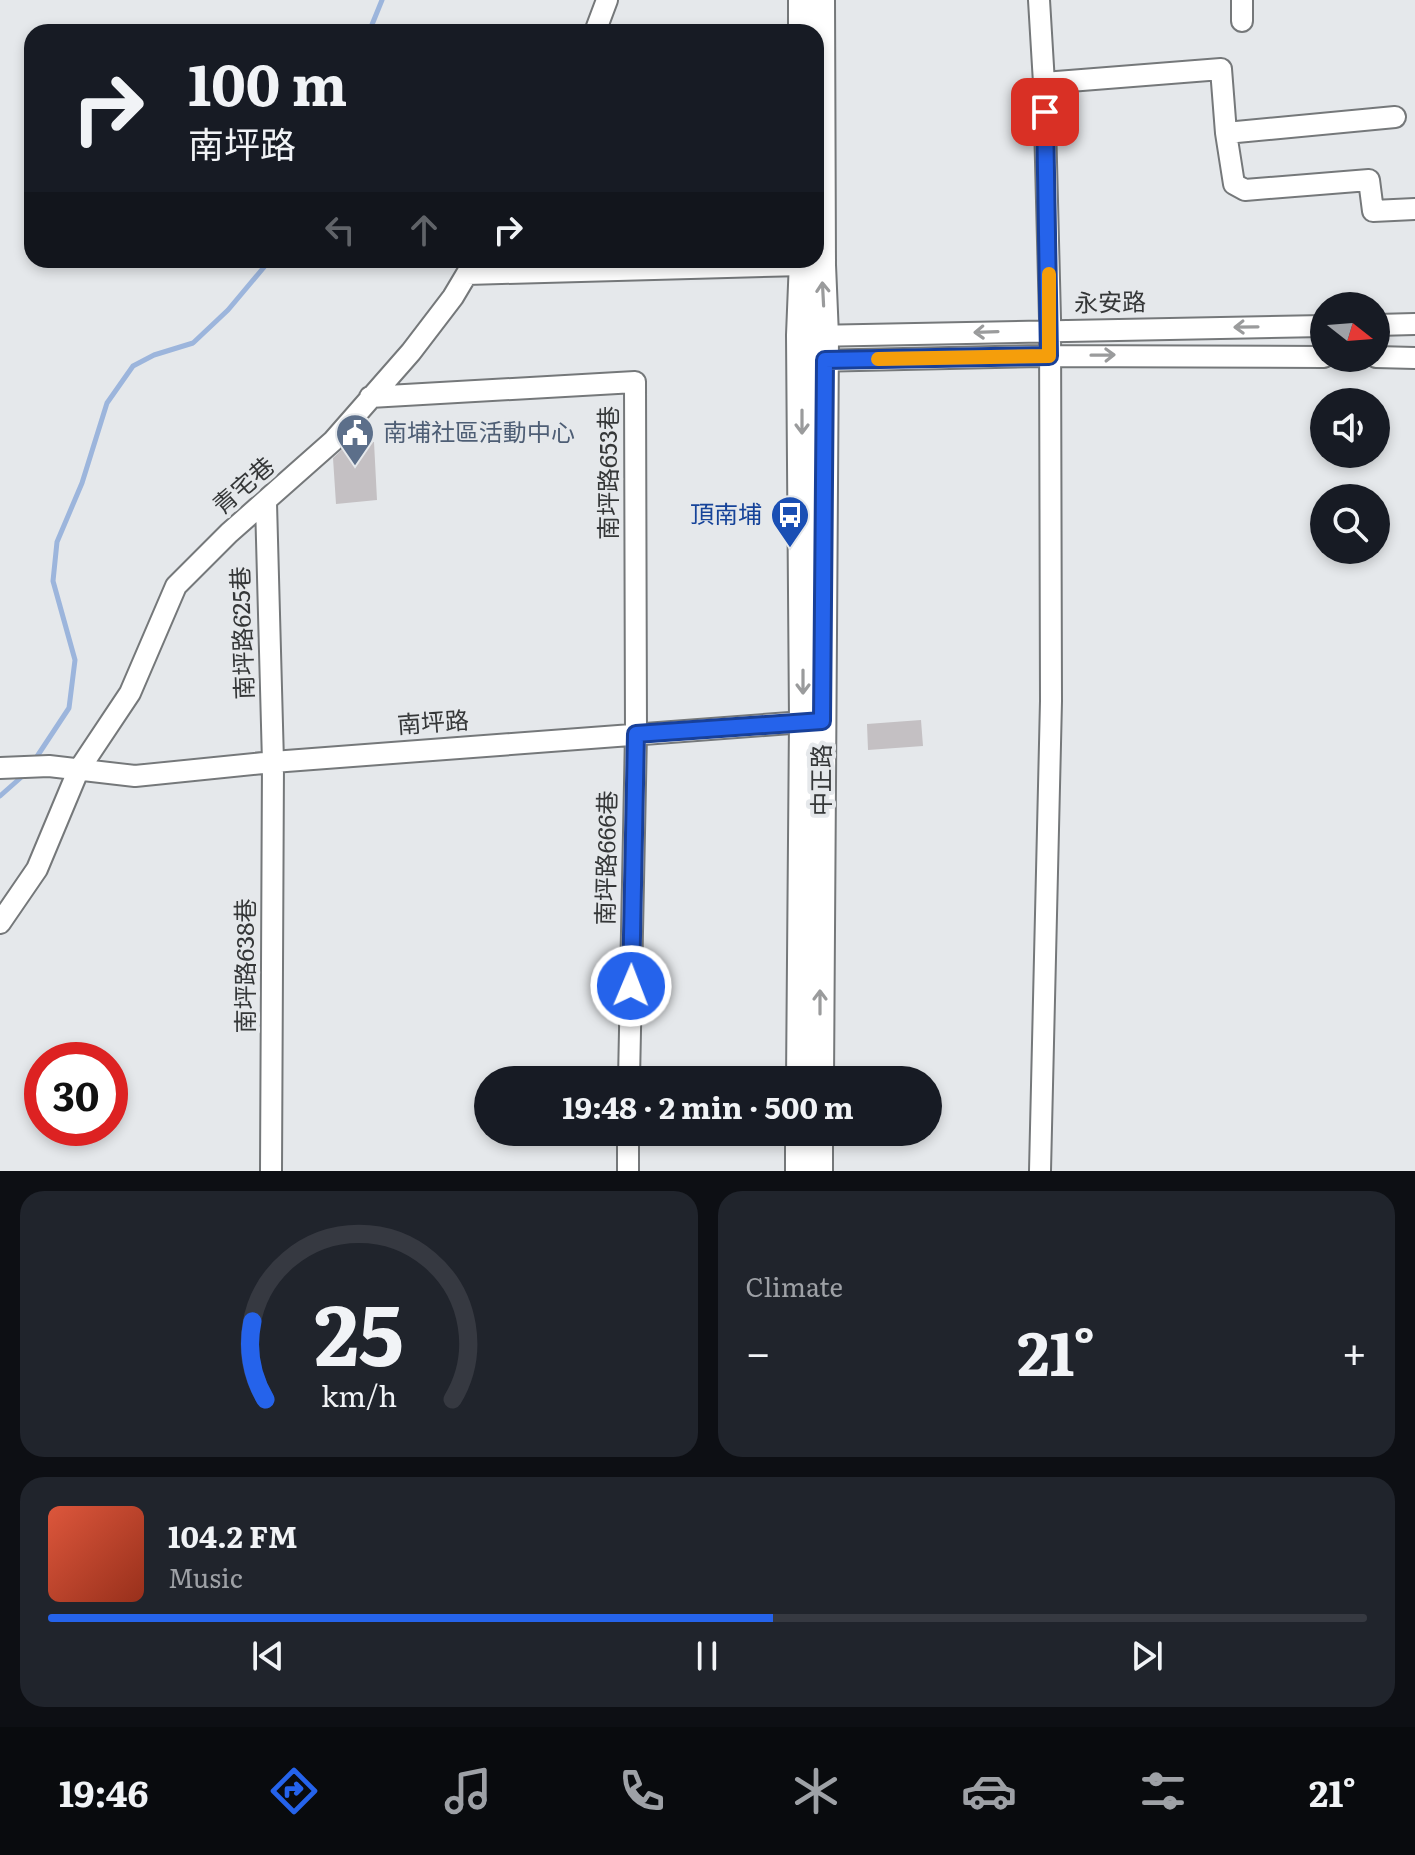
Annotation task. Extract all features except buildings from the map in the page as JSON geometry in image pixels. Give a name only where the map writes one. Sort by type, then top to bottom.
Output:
[{"type":"main road","points":[[802,0],[802,24]]},
{"type":"main road","name":"中正路","points":[[821,0],[821,24]]},
{"type":"main road","name":"中正路","points":[[804,268],[813,348]]},
{"type":"main road","name":"中正路","points":[[820,268],[813,348],[813,721],[820,1066]]},
{"type":"main road","name":"中正路","points":[[801,1066],[813,721]]},
{"type":"main road","points":[[799,1146],[799,1171]]},
{"type":"main road","points":[[819,1146],[819,1171]]},
{"type":"street","points":[[598,24],[607,0]]},
{"type":"street","points":[[1039,0],[1050,330],[1051,701],[1040,1171]]},
{"type":"street","points":[[1242,0],[1242,21]]},
{"type":"street","points":[[1044,83],[1221,69],[1234,184],[1245,190],[1369,180],[1373,211],[1415,209]]},
{"type":"street","points":[[1226,133],[1395,117]]},
{"type":"street","name":"青宅巷","points":[[0,923],[37,869],[78,771],[130,693],[176,586],[229,533],[333,441],[411,352],[453,297],[470,268]]},
{"type":"street","points":[[1390,325],[1415,324]]},
{"type":"street","name":"永安路","points":[[813,348],[1050,330],[1310,326]]},
{"type":"street","points":[[813,348],[1049,356],[1310,357]]},
{"type":"street","points":[[1390,357],[1415,358]]},
{"type":"street","name":"南坪路653巷","points":[[370,397],[635,382],[636,734]]},
{"type":"street","name":"南坪路625巷","points":[[266,503],[273,762]]},
{"type":"street","name":"南坪路","points":[[9,768],[49,766],[135,776],[273,762],[813,721]]},
{"type":"street","name":"南坪路666巷","points":[[629,1066],[636,734]]},
{"type":"street","name":"南坪路638巷","points":[[271,1171],[273,762]]},
{"type":"street","points":[[628,1146],[628,1171]]},
{"type":"waterway","points":[[372,24],[382,0]]},
{"type":"waterway","points":[[34,761],[69,708],[75,660],[53,581],[57,542],[82,483],[107,403],[133,366],[154,355],[193,343],[228,310],[263,268]]},
{"type":"waterway","points":[[0,796],[26,773]]},
{"type":"slow traffic","points":[[878,359],[1049,356],[1049,274]]},
{"type":"place","name":"南埔社區活動中心","points":[[355,467]]},
{"type":"place","name":"頂南埔","points":[[790,549]]},
{"type":"route","points":[[631,986],[636,734],[822,721],[825,360],[1049,356],[1045,112]]}]
